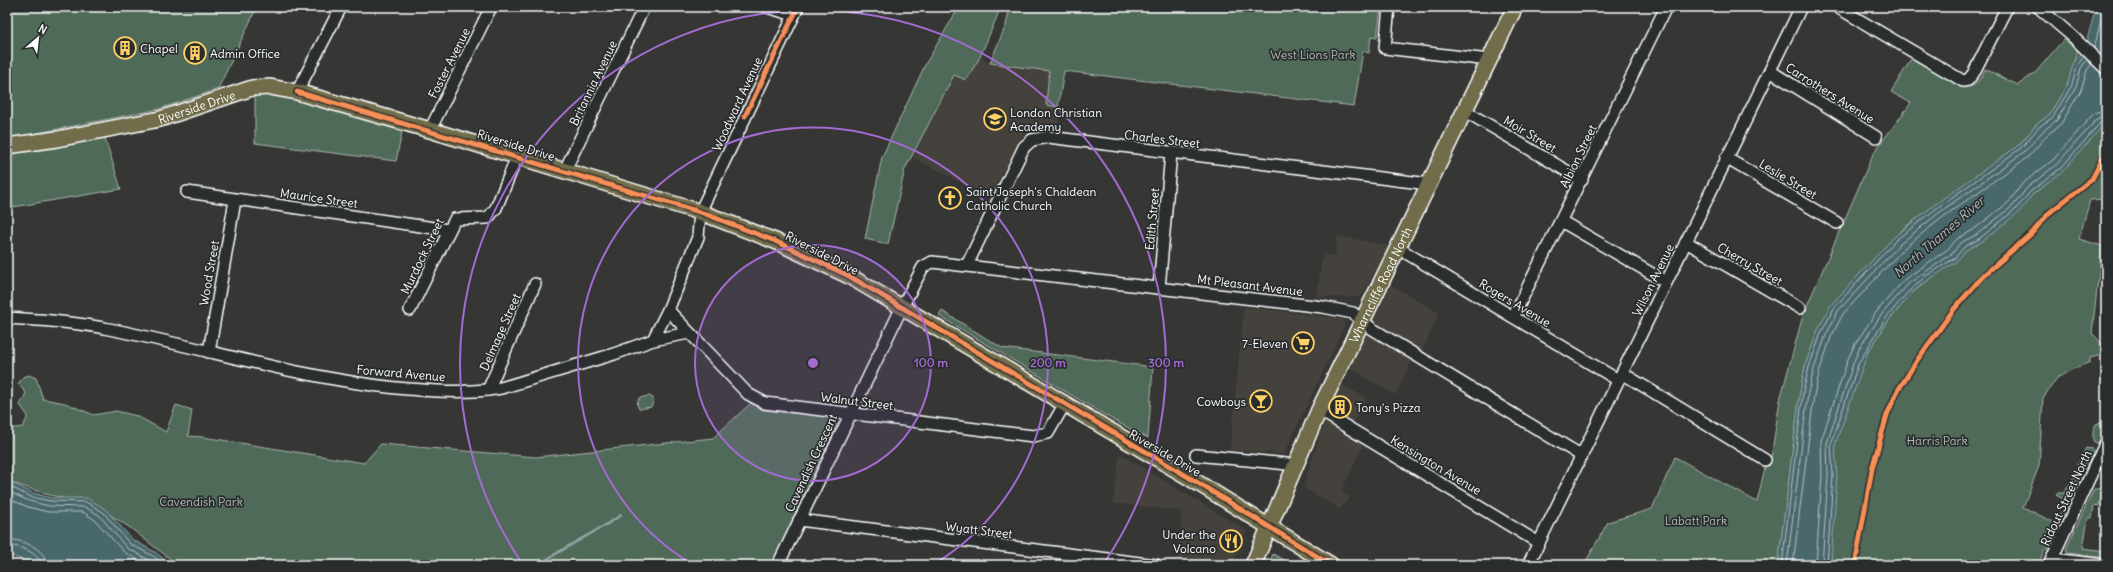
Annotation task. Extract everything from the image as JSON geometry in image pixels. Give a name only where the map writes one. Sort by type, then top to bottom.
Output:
[{"type":"main road","name":"Wharncliffe Road North","points":[[1253,565],[1320,410],[1515,7]]},
{"type":"main road","name":"Riverside Drive","points":[[7,146],[56,139],[160,119],[252,88],[270,87],[297,92],[430,130],[700,212],[776,240],[848,276],[1064,406],[1270,527],[1331,565]]},
{"type":"street","points":[[297,92],[341,7]]},
{"type":"street","name":"Foster Avenue","points":[[430,130],[491,7]]},
{"type":"street","name":"Britannia Avenue","points":[[565,170],[644,7]]},
{"type":"street","points":[[767,7],[796,11]]},
{"type":"street","points":[[1389,7],[1385,48],[1489,60]]},
{"type":"street","name":"Albion Street","points":[[1512,317],[1582,180],[1666,7]]},
{"type":"street","name":"Wilson Avenue","points":[[1528,565],[1801,7]]},
{"type":"street","points":[[1837,7],[1955,77],[1965,80],[1973,74],[2007,7]]},
{"type":"street","points":[[2038,7],[2106,69]]},
{"type":"street","name":"Woodward Avenue","points":[[700,212],[796,11]]},
{"type":"street","name":"Carrothers Avenue","points":[[1770,71],[1876,137]]},
{"type":"street","name":"Moir Street","points":[[1465,110],[1582,180]]},
{"type":"street","name":"Charles Street","points":[[967,265],[1024,147],[1032,140],[1048,137],[1429,184]]},
{"type":"street","name":"Edith Street","points":[[1159,288],[1171,153]]},
{"type":"street","name":"Murdock Street","points":[[410,310],[448,230],[455,219],[488,218],[496,208],[518,157]]},
{"type":"street","name":"Leslie Street","points":[[1726,158],[1836,223]]},
{"type":"street","name":"Maurice Street","points":[[187,192],[448,230]]},
{"type":"street","name":"Wood Street","points":[[209,352],[235,200]]},
{"type":"street","points":[[653,340],[668,310],[698,237],[700,212]]},
{"type":"street","points":[[1561,220],[1666,282]]},
{"type":"street","name":"Cherry Street","points":[[1686,242],[1800,308]]},
{"type":"street","name":"Rogers Avenue","points":[[1398,248],[1512,317],[1765,460]]},
{"type":"street","name":"Mt Pleasant Avenue","points":[[901,309],[923,267],[932,262],[1323,307],[1353,313],[1371,328],[1582,456]]},
{"type":"street","name":"Delmage Street","points":[[488,390],[535,284]]},
{"type":"street","name":"Cavendish Crescent","points":[[778,565],[850,412],[901,309]]},
{"type":"street","name":"Walnut Street","points":[[668,310],[748,394],[765,403],[850,412],[1033,436],[1048,433],[1064,406]]},
{"type":"street","name":"Forward Avenue","points":[[7,318],[64,321],[101,327],[355,384],[428,391],[488,390],[501,388],[599,359],[653,340],[689,333]]},
{"type":"street","name":"Kensington Avenue","points":[[1320,410],[1539,543]]},
{"type":"street","name":"Ridout Street North","points":[[2050,562],[2106,442]]},
{"type":"street","points":[[1196,455],[1297,465]]},
{"type":"street","name":"Wyatt Street","points":[[799,520],[1156,565]]},
{"type":"street","points":[[2050,562],[2104,565]]},
{"type":"shaded area","name":"London Christian Academy","points":[[980,57],[990,63],[1049,71],[1046,105],[1058,107],[1059,131],[1026,130],[989,196],[912,157],[954,74],[966,79]]},
{"type":"shaded area","points":[[1338,236],[1390,246],[1361,297],[1316,297],[1323,254],[1335,256]]},
{"type":"shaded area","points":[[1391,285],[1439,313],[1420,355],[1413,359],[1395,395],[1350,368]]},
{"type":"shaded area","points":[[1244,307],[1344,319],[1344,327],[1284,454],[1230,450]]},
{"type":"shaded area","points":[[1340,383],[1367,399],[1351,425],[1364,443],[1341,492],[1350,497],[1340,509],[1303,487],[1330,406]]},
{"type":"shaded area","points":[[1120,454],[1247,531],[1232,565],[1177,562],[1182,511],[1113,503]]},
{"type":"green space","points":[[7,7],[257,7],[218,89],[159,109],[7,139]]},
{"type":"green space","points":[[959,7],[1001,7],[980,57],[966,80],[954,75],[905,169],[888,244],[865,239],[882,157],[925,65]]},
{"type":"green space","name":"West Lions Park","points":[[1010,7],[1381,7],[1377,37],[1371,36],[1369,53],[1363,51],[1354,106],[1064,71],[1058,107],[1046,105],[1049,71],[990,63],[1006,25]]},
{"type":"green space","name":"Labatt Park","points":[[2064,39],[2078,51],[2068,83],[2050,114],[2037,124],[2019,145],[1905,227],[1856,278],[1817,332],[1805,366],[1800,392],[1778,565],[1584,565],[1608,522],[1652,509],[1675,457],[1757,502],[1766,463],[1771,458],[1780,400],[1803,315],[1874,152],[1911,103],[1891,92],[1913,56],[1964,88],[1972,86],[1978,82],[1985,69],[2018,85],[2036,72]]},
{"type":"green space","points":[[270,93],[301,98],[403,127],[396,161],[255,143],[255,95]]},
{"type":"green space","name":"Harris Park","points":[[2106,114],[2106,199],[2090,200],[2079,239],[2102,246],[2092,333],[2106,348],[2106,354],[2090,358],[2090,362],[2057,378],[2043,398],[2039,466],[2023,507],[2059,525],[2047,550],[2045,550],[2038,564],[2040,565],[1828,565],[1835,428],[1868,352],[1889,320],[1911,294],[2042,187]]},
{"type":"green space","points":[[104,135],[121,189],[7,208],[7,151]]},
{"type":"green space","points":[[942,311],[1002,348],[1153,367],[1148,438],[1115,421],[939,316]]},
{"type":"green space","name":"Cavendish Park","points":[[29,375],[36,378],[43,399],[65,403],[94,415],[116,411],[137,416],[166,432],[176,405],[192,410],[188,436],[203,437],[364,463],[381,444],[536,457],[713,438],[751,403],[763,410],[830,417],[836,422],[836,427],[772,565],[178,565],[129,527],[96,506],[46,494],[7,481],[7,429],[23,427],[28,416],[20,405],[26,393],[18,384],[23,377]]},
{"type":"green space","points":[[649,396],[653,398],[651,407],[639,409],[637,404],[639,398]]},
{"type":"green space","points":[[2104,423],[2106,426],[2098,444],[2093,441],[2093,432],[2096,424]]},
{"type":"green space","points":[[2086,448],[2092,449],[2094,452],[2086,469],[2084,469],[2077,465]]},
{"type":"green space","points":[[2074,477],[2079,478],[2081,481],[2062,522],[2060,523],[2056,521],[2064,507],[2061,504],[2063,499],[2056,495],[2058,493],[2064,493]]},
{"type":"green space","points":[[2094,489],[2102,489],[2099,506],[2094,505],[2092,518],[2088,518],[2083,548],[2106,551],[2106,558],[2068,553],[2066,549]]},
{"type":"green space","points":[[1273,554],[1293,565],[1268,565]]},
{"type":"water","name":"North Thames River","points":[[2096,7],[2106,7],[2106,122],[2064,170],[2032,195],[2019,212],[1981,242],[1966,250],[1957,261],[1921,285],[1911,294],[1889,320],[1868,352],[1835,445],[1837,475],[1831,565],[1778,565],[1800,392],[1805,366],[1817,332],[1830,306],[1893,238],[1934,205],[2019,145],[2037,124],[2050,114],[2068,83],[2073,64],[2085,47]]},
{"type":"water","points":[[7,481],[33,493],[51,498],[87,498],[105,509],[133,540],[155,552],[171,565],[34,565],[7,554]]},
{"type":"waterway","points":[[539,565],[621,515]]},
{"type":"cycle path","points":[[745,116],[798,7]]},
{"type":"cycle path","points":[[297,92],[700,212],[775,241],[849,276],[1185,475],[1331,565]]},
{"type":"cycle path","points":[[1855,565],[1872,469],[1887,415],[1897,392],[1918,359],[1954,309],[1983,276],[2032,233],[2049,213],[2092,179],[2106,152]]},
{"type":"place","name":"Chapel","points":[[125,48]]},
{"type":"place","name":"Admin Office","points":[[195,53]]},
{"type":"place","name":"London Christian Academy","points":[[995,119]]},
{"type":"place","name":"Saint Joseph's Chaldean Catholic Church","points":[[950,198]]},
{"type":"place","name":"7-Eleven","points":[[1303,343]]},
{"type":"place","name":"Cowboys","points":[[1261,401]]},
{"type":"place","name":"Tony's Pizza","points":[[1340,407]]},
{"type":"place","name":"Under the Volcano","points":[[1231,541]]}]
